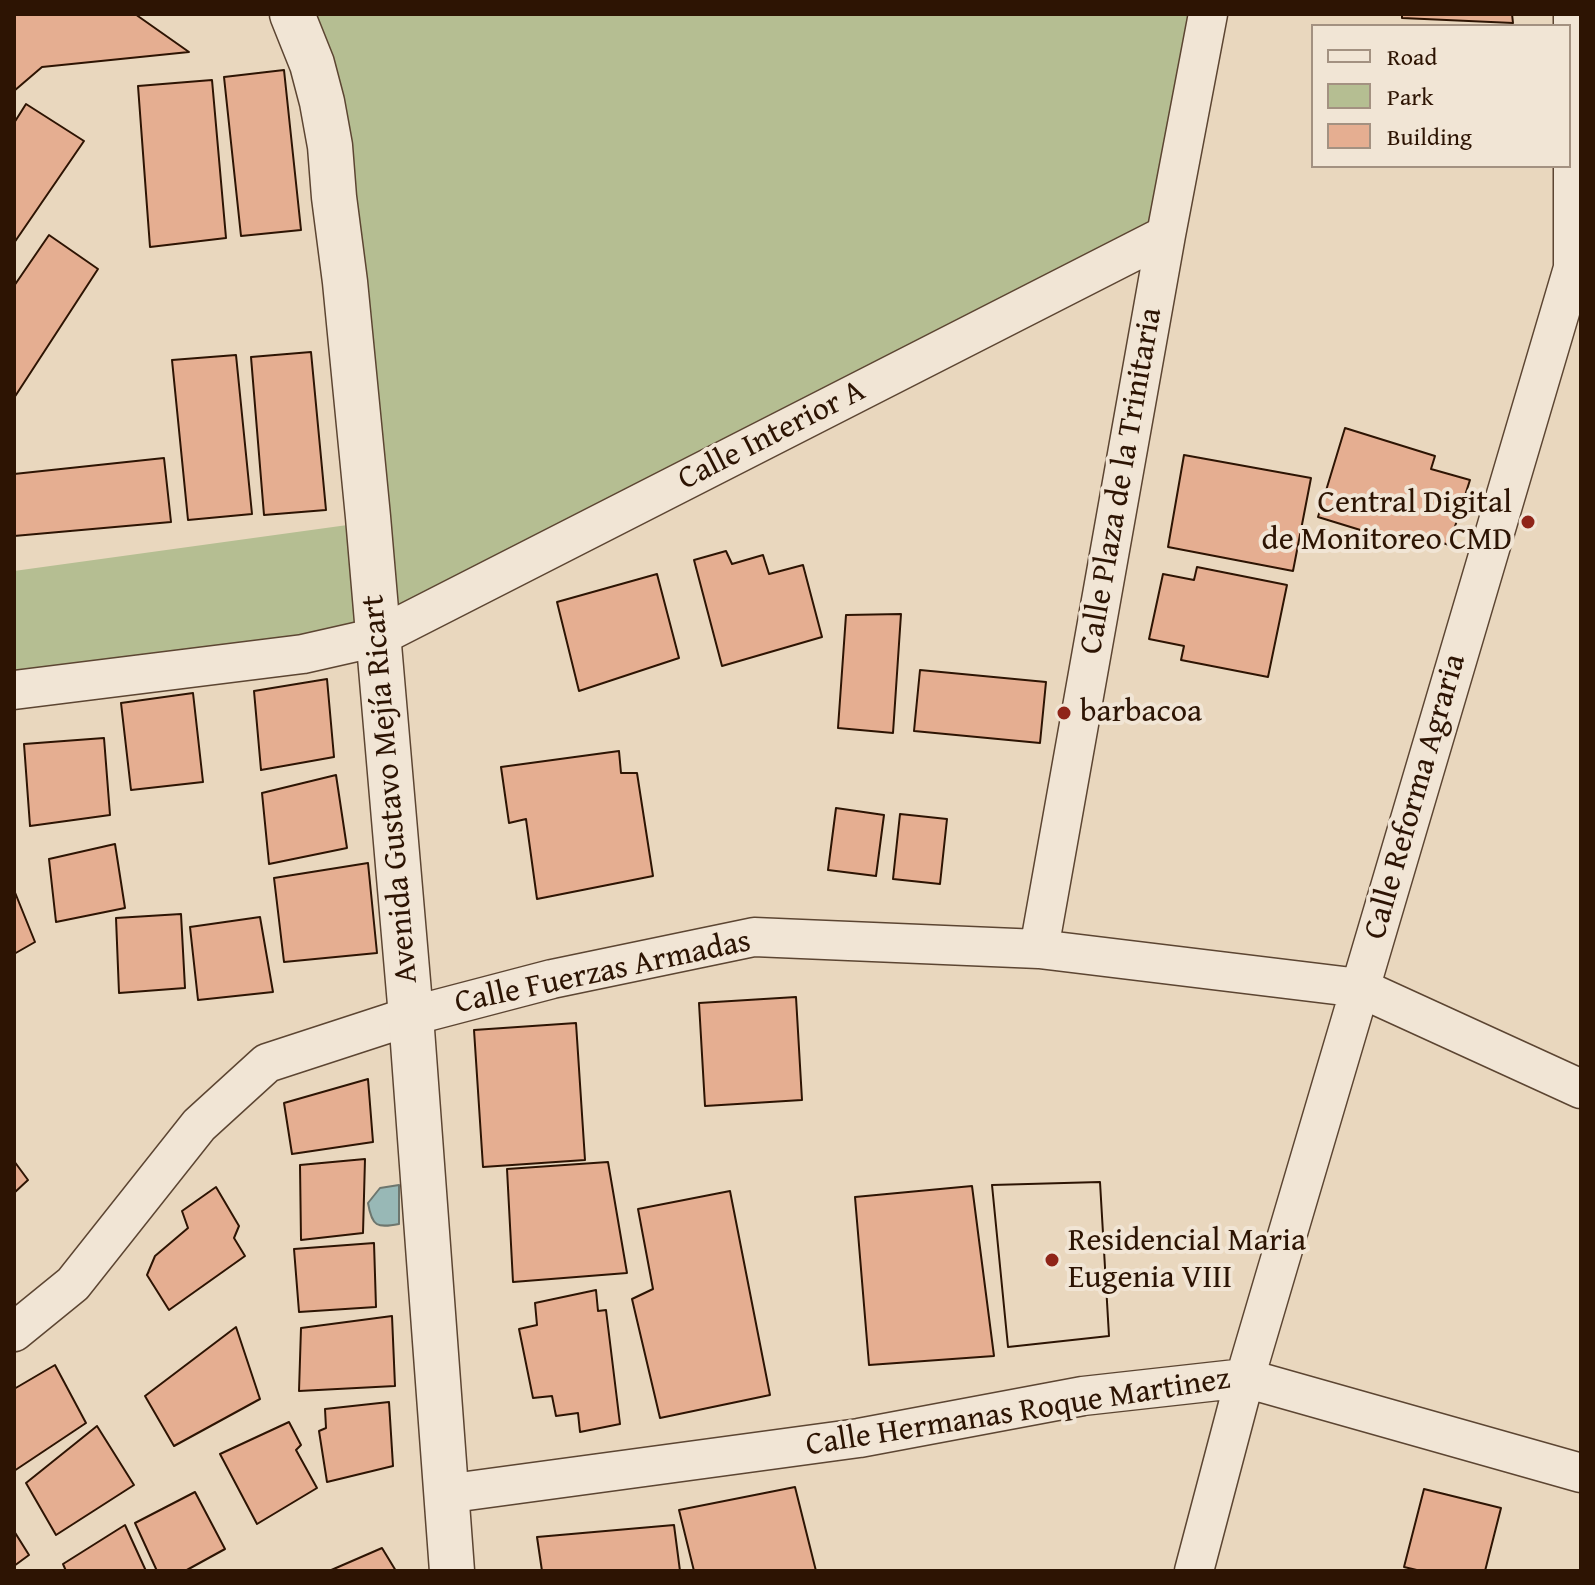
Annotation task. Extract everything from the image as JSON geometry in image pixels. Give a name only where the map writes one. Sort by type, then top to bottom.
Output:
[{"type":"street","name":"Avenida Gustavo Mejía Ricart","points":[[292,14],[312,64],[330,146],[411,1016],[452,1571]]},
{"type":"street","name":"Calle Plaza de la Trinitaria","points":[[1039,949],[1208,14]]},
{"type":"street","name":"Calle Reforma Agraria","points":[[1194,1571],[1245,1378],[1577,268],[1573,14]]},
{"type":"street","name":"Calle Interior A","points":[[14,690],[303,654],[378,637],[1166,235]]},
{"type":"street","name":"Calle Fuerzas Armadas","points":[[14,1332],[73,1284],[199,1125],[267,1063],[411,1016],[552,979],[754,937],[1039,949],[1360,988],[1581,1089]]},
{"type":"street","name":"Calle Hermanas Roque Martinez","points":[[445,1494],[859,1438],[1083,1396],[1245,1378],[1581,1473]]},
{"type":"green space","points":[[287,14],[1193,14],[1166,235],[377,627],[14,685],[14,571],[362,523],[330,146]]},
{"type":"water","points":[[399,1185],[399,1224],[377,1224],[371,1217],[368,1203],[380,1188]]},
{"type":"building","points":[[14,14],[135,14],[189,52],[42,67],[14,91]]},
{"type":"building","points":[[1402,14],[1512,14],[1513,23],[1402,18]]},
{"type":"building","points":[[284,70],[301,230],[241,236],[224,77]]},
{"type":"building","points":[[212,80],[226,238],[150,247],[138,86]]},
{"type":"building","points":[[26,104],[84,141],[14,243],[14,123]]},
{"type":"building","points":[[49,235],[98,269],[14,398],[14,286]]},
{"type":"building","points":[[311,352],[326,510],[264,515],[251,357]]},
{"type":"building","points":[[236,355],[252,514],[188,520],[172,360]]},
{"type":"building","points":[[1345,428],[1435,456],[1431,469],[1470,480],[1449,545],[1409,532],[1406,544],[1318,517]]},
{"type":"building","points":[[1184,455],[1311,478],[1293,571],[1168,547]]},
{"type":"building","points":[[164,458],[171,522],[14,536],[14,474]]},
{"type":"building","points":[[726,551],[732,564],[763,555],[769,574],[803,565],[822,637],[722,666],[694,560]]},
{"type":"building","points":[[1197,567],[1287,585],[1268,677],[1181,660],[1184,646],[1149,639],[1163,574],[1194,580]]},
{"type":"building","points":[[657,574],[679,658],[579,691],[557,602]]},
{"type":"building","points":[[901,614],[893,733],[838,728],[846,615]]},
{"type":"building","points":[[920,670],[1046,682],[1040,743],[914,731]]},
{"type":"building","points":[[327,679],[334,757],[261,770],[254,691]]},
{"type":"building","points":[[193,693],[203,782],[131,790],[121,703]]},
{"type":"building","points":[[104,738],[110,815],[30,826],[24,744]]},
{"type":"building","points":[[619,751],[621,773],[637,773],[653,876],[537,899],[526,819],[509,823],[501,767]]},
{"type":"building","points":[[336,775],[347,848],[269,864],[262,793]]},
{"type":"building","points":[[836,808],[884,815],[876,876],[828,870]]},
{"type":"building","points":[[900,814],[947,819],[940,884],[893,879]]},
{"type":"building","points":[[115,844],[125,908],[56,922],[49,859]]},
{"type":"building","points":[[368,863],[377,953],[284,962],[274,878]]},
{"type":"building","points":[[14,890],[35,942],[14,954]]},
{"type":"building","points":[[181,914],[185,988],[119,993],[116,918]]},
{"type":"building","points":[[260,917],[273,992],[198,1000],[190,927]]},
{"type":"building","points":[[796,997],[802,1100],[705,1106],[699,1003]]},
{"type":"building","points":[[576,1023],[585,1160],[483,1167],[474,1030]]},
{"type":"building","points":[[368,1079],[373,1142],[292,1154],[284,1103]]},
{"type":"building","points":[[365,1159],[363,1233],[301,1240],[300,1165]]},
{"type":"building","points":[[14,1161],[28,1180],[14,1193]]},
{"type":"building","points":[[608,1162],[627,1273],[513,1282],[507,1169]]},
{"type":"building","name":"Residencial Maria Eugenia VIII","points":[[1100,1182],[1109,1336],[1008,1347],[992,1185]]},
{"type":"building","name":"Residencial Maria Eugenia VIII","points":[[1100,1182],[1109,1336],[1008,1347],[992,1185]]},
{"type":"building","points":[[972,1186],[994,1356],[869,1365],[855,1197]]},
{"type":"building","points":[[216,1187],[239,1226],[234,1238],[245,1256],[169,1310],[147,1275],[155,1256],[188,1228],[182,1211]]},
{"type":"building","points":[[730,1191],[770,1395],[660,1418],[632,1299],[653,1289],[638,1209]]},
{"type":"building","points":[[374,1243],[376,1307],[299,1312],[294,1249]]},
{"type":"building","points":[[596,1290],[598,1311],[606,1310],[620,1424],[580,1432],[578,1413],[556,1416],[552,1396],[533,1398],[519,1329],[537,1325],[535,1303]]},
{"type":"building","points":[[392,1316],[395,1386],[299,1391],[301,1328]]},
{"type":"building","points":[[236,1327],[260,1399],[174,1446],[145,1396]]},
{"type":"building","points":[[55,1365],[86,1423],[14,1471],[14,1389]]},
{"type":"building","points":[[389,1402],[393,1466],[327,1482],[319,1431],[326,1428],[325,1409]]},
{"type":"building","points":[[289,1422],[301,1445],[296,1450],[317,1488],[257,1524],[220,1454]]},
{"type":"building","points":[[97,1426],[134,1485],[56,1535],[26,1483]]},
{"type":"building","points":[[795,1487],[816,1571],[694,1571],[679,1510]]},
{"type":"building","points":[[1424,1489],[1501,1508],[1485,1571],[1421,1571],[1404,1567]]},
{"type":"building","points":[[195,1492],[225,1549],[185,1571],[157,1571],[135,1523]]},
{"type":"building","points":[[125,1525],[146,1571],[66,1571],[63,1564]]},
{"type":"building","points":[[674,1525],[680,1571],[542,1571],[537,1537]]},
{"type":"building","points":[[14,1531],[29,1555],[14,1566]]},
{"type":"building","points":[[382,1548],[396,1571],[329,1571]]},
{"type":"place","name":"Central Digital de Monitoreo CMD","points":[[1528,522]]},
{"type":"place","name":"barbacoa","points":[[1064,713]]},
{"type":"place","name":"Residencial Maria Eugenia VIII","points":[[1052,1260]]}]
